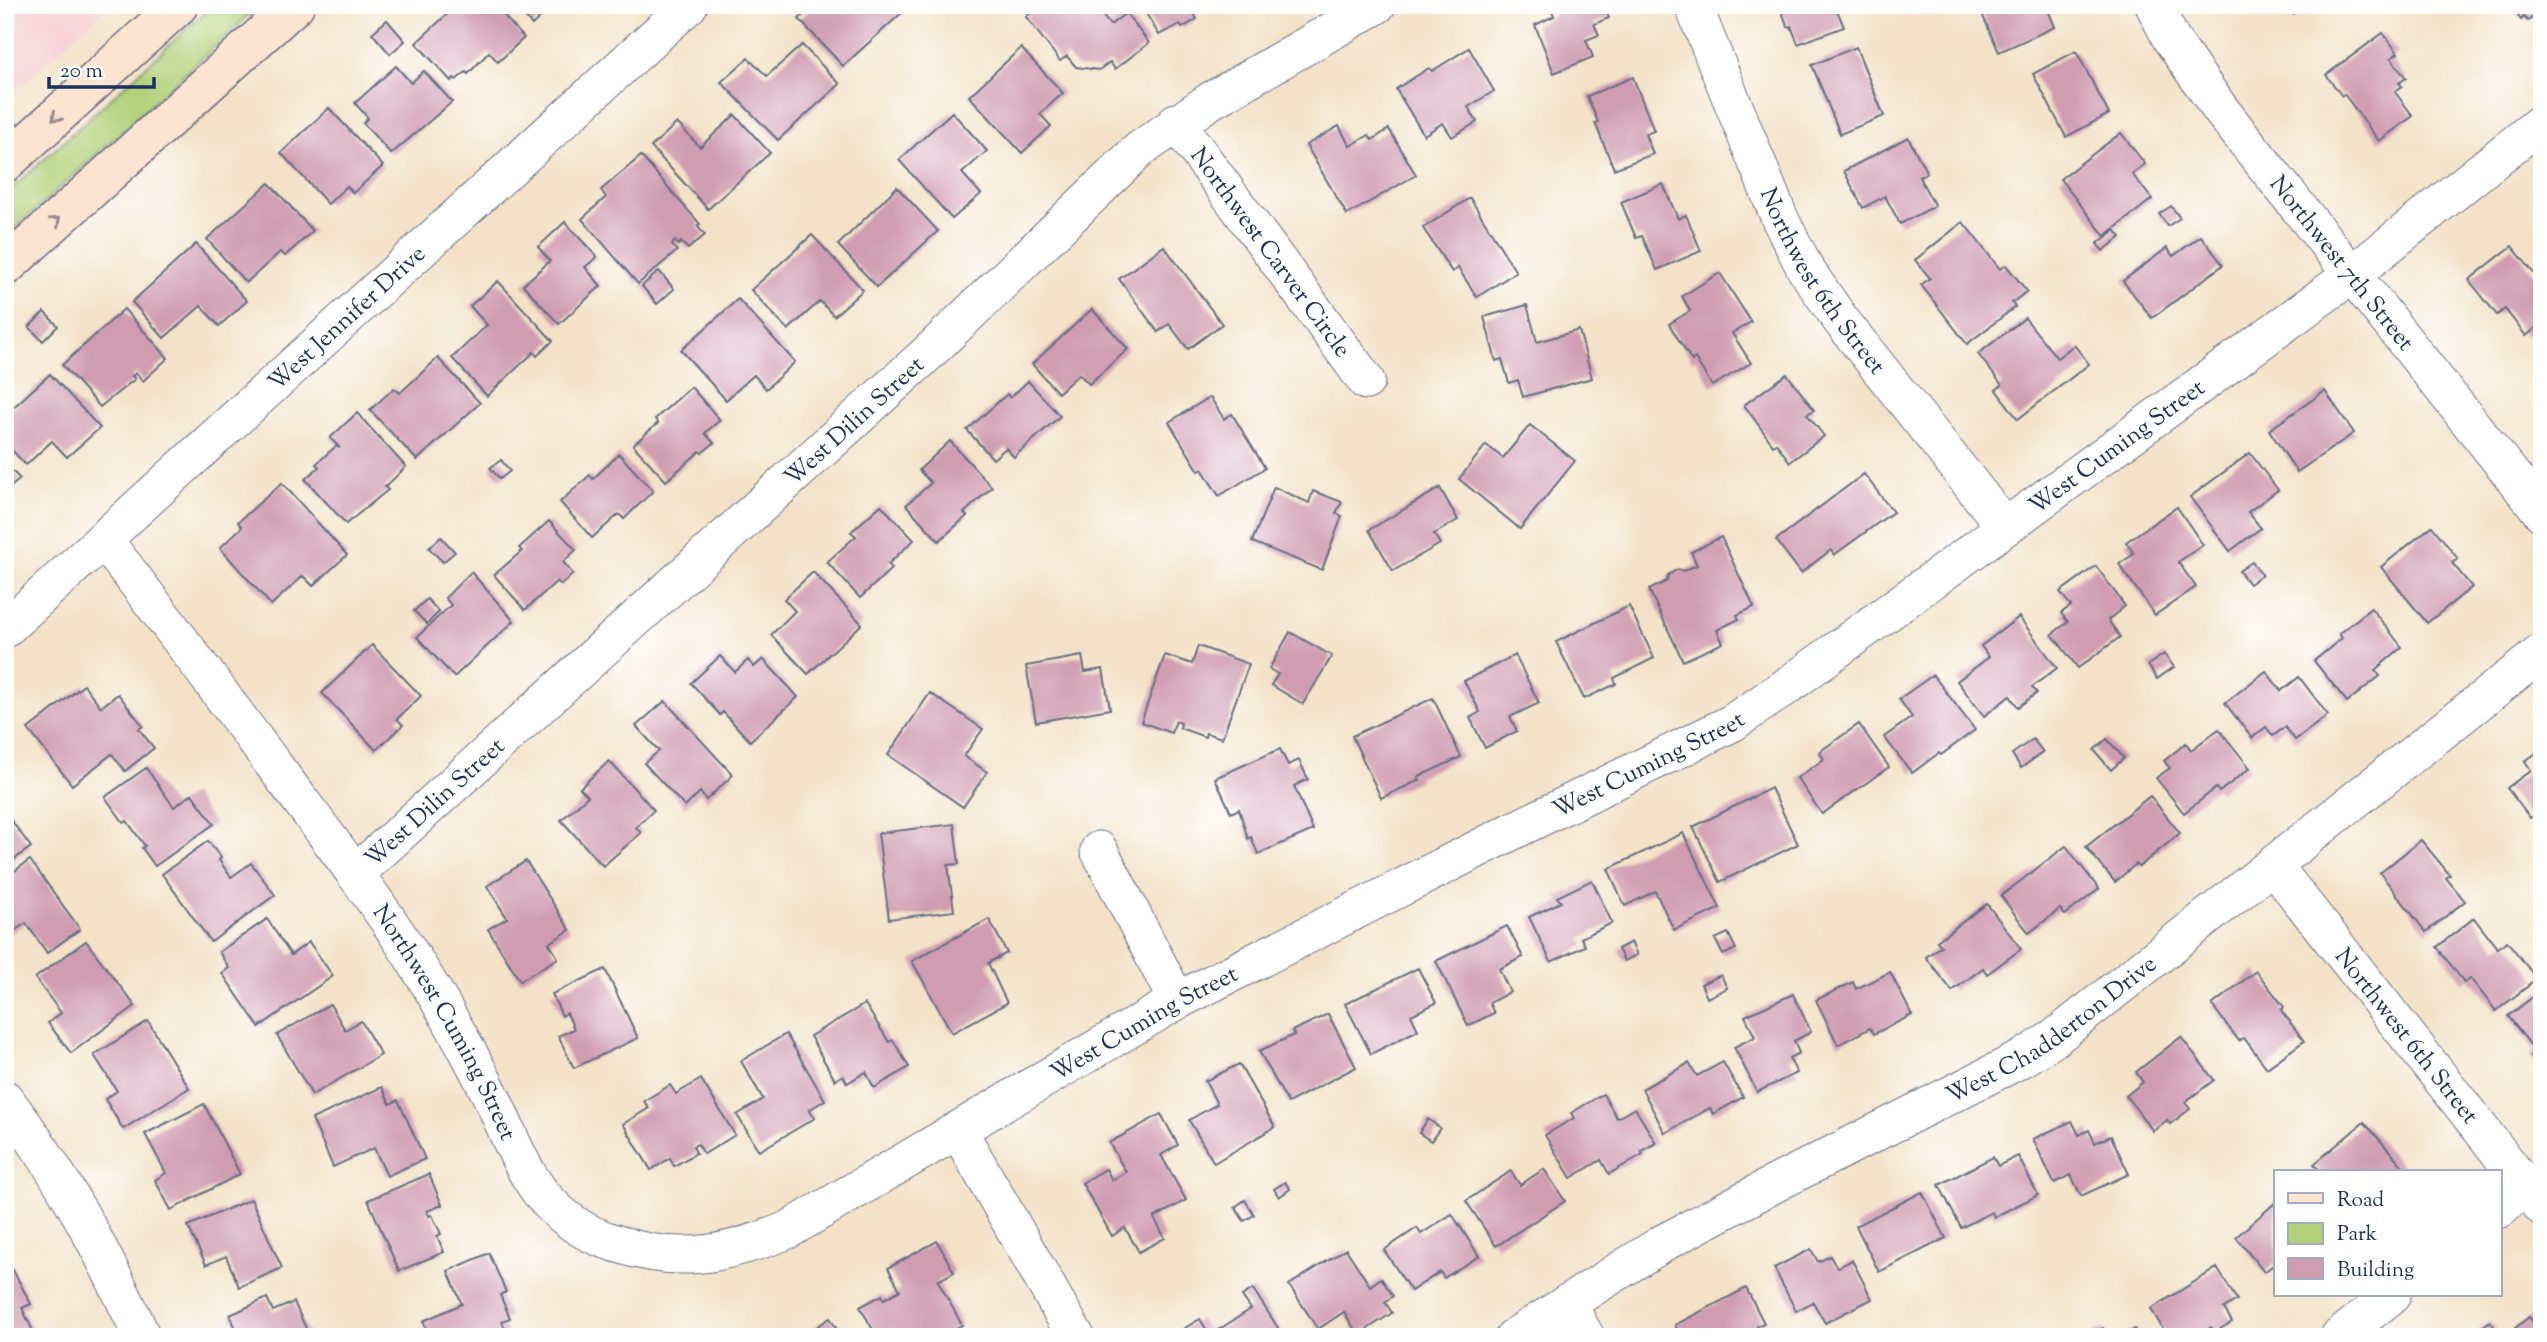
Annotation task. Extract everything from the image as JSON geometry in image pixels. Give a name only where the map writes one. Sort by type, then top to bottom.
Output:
[{"type":"main road","points":[[5,163],[178,5]]},
{"type":"main road","points":[[5,267],[295,5]]},
{"type":"street","name":"West Jennifer Drive","points":[[5,629],[689,5]]},
{"type":"street","name":"West Dilin Street","points":[[355,874],[919,362],[1139,150],[1176,122],[1377,5]]},
{"type":"street","name":"Northwest 6th Street","points":[[1693,5],[1780,219],[1806,270],[1840,319],[2005,527]]},
{"type":"street","name":"Northwest 7th Street","points":[[2154,5],[2171,40],[2189,68],[2350,276],[2542,513]]},
{"type":"street","name":"Northwest Carver Circle","points":[[1176,122],[1366,381]]},
{"type":"street","name":"West Cuming Street","points":[[668,1256],[698,1256],[729,1251],[788,1230],[1177,1001],[1732,723],[1783,689],[2350,276],[2542,122]]},
{"type":"street","name":"Northwest Cuming Street","points":[[103,539],[355,874],[412,957],[457,1031],[491,1095],[522,1167],[546,1200],[570,1222],[598,1238],[668,1256]]},
{"type":"street","name":"West Chadderton Drive","points":[[1514,1337],[1665,1242],[2033,1052],[2053,1039],[2542,652]]},
{"type":"street","points":[[1099,850],[1177,1001]]},
{"type":"street","name":"Northwest 6th Street","points":[[2273,865],[2500,1170]]},
{"type":"street","points":[[5,1099],[27,1128],[88,1228],[142,1337]]},
{"type":"street","points":[[958,1130],[1076,1337]]},
{"type":"street","name":"Northwest 6th Street","points":[[2502,1173],[2522,1200]]},
{"type":"street","points":[[2339,1337],[2391,1296]]},
{"type":"street","points":[[1567,1303],[1586,1337]]},
{"type":"shaded area","points":[[5,5],[109,5],[5,101]]},
{"type":"green space","points":[[213,5],[260,5],[5,238],[5,195]]},
{"type":"building","points":[[457,5],[494,5],[524,38],[498,62],[489,52],[468,74],[466,72],[451,81],[416,43]]},
{"type":"building","points":[[514,5],[553,5],[532,25]]},
{"type":"building","points":[[815,5],[899,5],[904,11],[843,66],[799,19]]},
{"type":"building","points":[[1041,5],[1057,5],[1064,13],[1074,5],[1094,5],[1110,25],[1126,13],[1149,43],[1115,69],[1110,62],[1099,70],[1076,67],[1067,56],[1060,61],[1026,17]]},
{"type":"building","points":[[1141,5],[1209,5],[1194,14],[1197,19],[1182,28],[1180,24],[1159,35]]},
{"type":"building","points":[[1550,5],[1603,5],[1609,18],[1594,24],[1599,35],[1586,40],[1593,57],[1554,73],[1535,25],[1554,16]]},
{"type":"building","points":[[1779,5],[1835,5],[1844,27],[1798,44]]},
{"type":"building","points":[[1978,5],[2046,5],[2055,27],[1999,52]]},
{"type":"building","points":[[2288,5],[2309,5],[2293,14]]},
{"type":"building","points":[[2510,5],[2538,5],[2542,10],[2528,21],[2524,17],[2521,20]]},
{"type":"building","points":[[387,20],[405,41],[390,54],[372,33]]},
{"type":"building","points":[[2383,33],[2398,53],[2391,58],[2406,78],[2399,83],[2402,86],[2395,92],[2413,116],[2379,141],[2344,94],[2342,96],[2326,75]]},
{"type":"building","points":[[802,45],[840,84],[778,140],[721,82],[748,58],[767,76]]},
{"type":"building","points":[[1856,47],[1884,116],[1840,134],[1812,65]]},
{"type":"building","points":[[1021,48],[1063,93],[1040,114],[1051,126],[1022,153],[969,96]]},
{"type":"building","points":[[1469,48],[1494,91],[1468,107],[1477,122],[1452,137],[1443,123],[1424,135],[1396,89],[1429,68],[1432,71]]},
{"type":"building","points":[[2076,51],[2109,114],[2066,137],[2033,74]]},
{"type":"building","points":[[396,66],[411,83],[424,71],[452,102],[391,154],[363,123],[368,118],[355,103]]},
{"type":"building","points":[[1633,77],[1654,131],[1645,134],[1653,154],[1614,169],[1587,96]]},
{"type":"building","points":[[329,108],[383,166],[353,193],[347,186],[328,204],[281,153]]},
{"type":"building","points":[[952,112],[987,151],[962,173],[981,194],[952,219],[899,160]]},
{"type":"building","points":[[735,115],[770,153],[708,209],[651,147],[677,123],[700,147]]},
{"type":"building","points":[[1339,126],[1350,146],[1369,135],[1372,140],[1389,129],[1416,175],[1347,215],[1306,145]]},
{"type":"building","points":[[2121,133],[2145,164],[2132,174],[2152,199],[2105,236],[2060,179]]},
{"type":"building","points":[[1908,137],[1927,173],[1919,177],[1935,206],[1900,224],[1885,196],[1863,208],[1844,171]]},
{"type":"building","points":[[641,156],[700,224],[697,226],[705,235],[688,249],[681,242],[678,245],[675,241],[672,245],[677,251],[638,284],[582,219],[606,197],[601,190]]},
{"type":"building","points":[[269,183],[313,231],[285,256],[280,252],[246,283],[207,239]]},
{"type":"building","points":[[1663,184],[1678,219],[1686,215],[1701,251],[1657,270],[1642,236],[1636,238],[1621,202]]},
{"type":"building","points":[[897,187],[938,231],[877,287],[838,245]]},
{"type":"building","points":[[1470,198],[1516,272],[1477,297],[1458,268],[1452,272],[1423,228]]},
{"type":"building","points":[[2171,206],[2180,218],[2168,226],[2159,214]]},
{"type":"building","points":[[565,222],[597,257],[585,267],[601,286],[559,324],[523,285],[550,261],[538,247]]},
{"type":"building","points":[[1963,222],[2000,269],[2006,265],[2027,291],[2012,303],[2015,307],[1967,344],[1921,285],[1930,278],[1915,260]]},
{"type":"building","points":[[2115,230],[2121,237],[2103,251],[2097,244]]},
{"type":"building","points":[[812,235],[863,290],[834,316],[820,301],[788,330],[751,290]]},
{"type":"building","points":[[2201,236],[2223,265],[2152,318],[2123,281],[2167,248],[2173,256]]},
{"type":"building","points":[[196,244],[247,301],[219,326],[201,306],[164,338],[132,302]]},
{"type":"building","points":[[1164,246],[1222,324],[1188,349],[1169,324],[1158,332],[1119,279]]},
{"type":"building","points":[[2512,246],[2540,281],[2537,283],[2542,289],[2542,323],[2526,336],[2505,309],[2497,315],[2469,280]]},
{"type":"building","points":[[659,271],[674,289],[657,304],[642,286]]},
{"type":"building","points":[[1720,273],[1751,322],[1732,333],[1751,363],[1712,386],[1695,358],[1692,361],[1669,324],[1690,311],[1682,296]]},
{"type":"building","points":[[498,281],[553,341],[537,356],[534,352],[487,396],[452,358],[487,325],[470,306]]},
{"type":"building","points":[[738,299],[795,362],[766,389],[754,375],[726,400],[681,350]]},
{"type":"building","points":[[1527,305],[1537,342],[1579,330],[1592,378],[1523,397],[1518,380],[1509,383],[1502,359],[1496,361],[1484,317]]},
{"type":"building","points":[[124,309],[168,358],[143,381],[136,373],[132,376],[135,379],[100,407],[62,365]]},
{"type":"building","points":[[1092,309],[1128,349],[1089,384],[1079,374],[1058,393],[1032,364]]},
{"type":"building","points":[[44,312],[58,326],[43,341],[29,327]]},
{"type":"building","points":[[2025,318],[2057,358],[2074,345],[2089,364],[2018,419],[1996,390],[2002,385],[1978,354]]},
{"type":"building","points":[[438,358],[480,403],[417,460],[370,410],[394,388],[400,393]]},
{"type":"building","points":[[50,374],[100,428],[67,457],[52,441],[26,465],[5,443],[5,415]]},
{"type":"building","points":[[1787,374],[1814,410],[1807,414],[1824,436],[1790,462],[1776,443],[1773,445],[1744,405]]},
{"type":"building","points":[[1028,381],[1060,416],[1014,457],[1006,448],[993,459],[967,430],[1007,394],[1010,398]]},
{"type":"building","points":[[691,387],[720,420],[705,433],[714,443],[702,453],[700,451],[666,481],[633,445],[658,423],[655,419]]},
{"type":"building","points":[[2325,391],[2354,433],[2297,472],[2269,430]]},
{"type":"building","points":[[1210,397],[1224,419],[1232,414],[1265,468],[1219,496],[1202,469],[1199,471],[1169,422]]},
{"type":"building","points":[[357,413],[406,467],[385,487],[388,490],[346,524],[305,479],[319,467],[316,464],[336,446],[340,448],[330,438]]},
{"type":"building","points":[[1530,425],[1575,461],[1520,529],[1459,479],[1486,445],[1503,458]]},
{"type":"building","points":[[950,441],[992,487],[964,513],[967,516],[939,541],[906,505],[931,483],[919,470]]},
{"type":"building","points":[[2250,453],[2278,490],[2248,512],[2261,528],[2230,551],[2190,497]]},
{"type":"building","points":[[619,454],[653,491],[624,519],[619,514],[592,538],[560,502],[590,475],[593,479]]},
{"type":"building","points":[[501,460],[510,471],[500,479],[490,468]]},
{"type":"building","points":[[5,463],[20,479],[5,492]]},
{"type":"building","points":[[1864,474],[1893,512],[1834,555],[1831,550],[1801,573],[1776,540]]},
{"type":"building","points":[[282,483],[347,555],[313,586],[303,576],[271,605],[220,548],[242,527],[238,522]]},
{"type":"building","points":[[1274,487],[1309,503],[1313,491],[1342,502],[1336,513],[1342,516],[1322,570],[1252,542]]},
{"type":"building","points":[[1440,488],[1458,520],[1434,534],[1440,544],[1393,571],[1369,530]]},
{"type":"building","points":[[881,505],[914,540],[888,564],[892,568],[860,598],[827,562],[856,536],[851,532]]},
{"type":"building","points":[[2177,507],[2203,545],[2178,562],[2196,587],[2155,615],[2119,564],[2134,554],[2126,542]]},
{"type":"building","points":[[549,521],[576,550],[563,562],[573,574],[561,585],[557,581],[525,610],[494,575],[522,551],[519,548]]},
{"type":"building","points":[[2432,526],[2458,559],[2452,563],[2472,587],[2427,623],[2381,567]]},
{"type":"building","points":[[441,537],[455,552],[443,562],[429,548]]},
{"type":"building","points":[[1721,537],[1754,607],[1737,615],[1739,619],[1717,630],[1723,643],[1683,661],[1649,590],[1667,581],[1668,575],[1678,569],[1683,571],[1697,565],[1691,552]]},
{"type":"building","points":[[2252,562],[2262,575],[2249,584],[2239,571]]},
{"type":"building","points":[[2096,566],[2125,606],[2108,620],[2120,637],[2078,668],[2052,634],[2068,622],[2061,613],[2071,606],[2060,592]]},
{"type":"building","points":[[471,572],[514,621],[454,677],[417,637],[451,605],[445,598]]},
{"type":"building","points":[[813,572],[862,624],[808,674],[771,635],[795,611],[784,599]]},
{"type":"building","points":[[427,599],[439,612],[427,624],[414,611]]},
{"type":"building","points":[[1629,606],[1654,658],[1614,678],[1616,684],[1584,699],[1556,642]]},
{"type":"building","points":[[2371,608],[2402,647],[2375,670],[2380,676],[2347,702],[2314,661],[2342,638],[2339,634]]},
{"type":"building","points":[[2019,617],[2057,668],[2032,687],[2037,693],[2018,707],[2010,696],[1984,716],[1957,681],[1989,657],[1981,646]]},
{"type":"building","points":[[1290,632],[1332,656],[1303,704],[1271,685],[1278,674],[1269,669]]},
{"type":"building","points":[[372,645],[421,696],[397,719],[403,725],[376,750],[322,693]]},
{"type":"building","points":[[1198,646],[1249,664],[1222,738],[1206,733],[1205,737],[1180,728],[1181,723],[1176,721],[1171,733],[1141,722],[1165,655],[1192,664]]},
{"type":"building","points":[[2164,654],[2174,667],[2157,679],[2148,665]]},
{"type":"building","points":[[1515,655],[1539,703],[1510,717],[1517,731],[1485,748],[1470,718],[1480,712],[1464,681]]},
{"type":"building","points":[[720,656],[735,672],[748,660],[754,667],[763,659],[798,697],[750,741],[723,712],[720,715],[691,683]]},
{"type":"building","points":[[1082,656],[1085,672],[1103,669],[1110,709],[1036,722],[1026,666]]},
{"type":"building","points":[[2266,671],[2281,691],[2299,677],[2328,715],[2295,740],[2285,727],[2273,736],[2266,727],[2252,738],[2225,703]]},
{"type":"building","points":[[1933,675],[1975,730],[1912,773],[1884,737],[1912,717],[1899,699]]},
{"type":"building","points":[[84,685],[101,707],[118,694],[143,726],[139,729],[154,748],[125,771],[112,754],[72,785],[28,729]]},
{"type":"building","points":[[930,693],[983,729],[964,756],[987,772],[963,807],[888,755]]},
{"type":"building","points":[[1433,698],[1461,757],[1381,798],[1352,736]]},
{"type":"building","points":[[665,701],[733,775],[706,800],[700,792],[685,807],[644,763],[659,751],[636,726]]},
{"type":"building","points":[[1859,724],[1889,767],[1822,814],[1797,778],[1824,759],[1819,752]]},
{"type":"building","points":[[2219,729],[2250,768],[2219,792],[2216,788],[2184,813],[2156,778],[2170,768],[2164,761],[2186,743],[2191,750]]},
{"type":"building","points":[[2033,739],[2043,752],[2021,768],[2012,754]]},
{"type":"building","points":[[2107,739],[2124,758],[2111,770],[2094,750]]},
{"type":"building","points":[[1280,749],[1288,765],[1299,760],[1308,779],[1294,786],[1313,830],[1258,854],[1251,837],[1248,839],[1239,809],[1231,813],[1215,778]]},
{"type":"building","points":[[2542,749],[2542,810],[2530,818],[2507,788],[2531,770],[2525,761]]},
{"type":"building","points":[[609,761],[654,810],[636,827],[641,833],[603,866],[561,820],[588,796],[580,788]]},
{"type":"building","points":[[146,768],[174,807],[192,794],[214,824],[155,866],[127,821],[124,823],[105,797]]},
{"type":"building","points":[[1771,788],[1798,844],[1720,882],[1693,827]]},
{"type":"building","points":[[2150,796],[2180,833],[2139,867],[2136,864],[2115,882],[2086,847]]},
{"type":"building","points":[[5,812],[31,847],[5,866]]},
{"type":"building","points":[[954,824],[959,864],[948,865],[954,911],[889,919],[878,833]]},
{"type":"building","points":[[1683,833],[1720,908],[1674,930],[1655,891],[1625,906],[1608,869]]},
{"type":"building","points":[[2421,840],[2450,875],[2446,878],[2465,901],[2426,932],[2380,873]]},
{"type":"building","points":[[208,841],[231,877],[251,863],[275,895],[211,942],[162,874]]},
{"type":"building","points":[[2066,846],[2099,889],[2065,915],[2060,909],[2029,933],[2001,896]]},
{"type":"building","points":[[30,860],[80,929],[47,953],[26,923],[5,937],[5,878]]},
{"type":"building","points":[[526,861],[570,930],[549,943],[558,958],[520,981],[488,929],[507,918],[487,886]]},
{"type":"building","points":[[1592,880],[1612,923],[1581,938],[1585,946],[1551,962],[1529,917],[1561,902],[1557,897]]},
{"type":"building","points":[[1987,904],[2021,949],[1987,974],[1983,968],[1952,991],[1926,957],[1941,946],[1937,941]]},
{"type":"building","points":[[2474,918],[2497,948],[2507,941],[2537,979],[2496,1011],[2470,978],[2464,982],[2437,947]]},
{"type":"building","points":[[267,919],[291,955],[309,942],[333,976],[259,1027],[222,973],[229,968],[219,952]]},
{"type":"building","points":[[989,919],[1007,953],[988,963],[1007,1003],[952,1033],[912,961]]},
{"type":"building","points":[[1507,926],[1523,957],[1499,969],[1510,992],[1489,1003],[1494,1013],[1468,1026],[1436,961]]},
{"type":"building","points":[[1728,933],[1736,949],[1723,955],[1715,939]]},
{"type":"building","points":[[86,941],[135,1006],[71,1053],[48,1023],[61,1013],[35,978]]},
{"type":"building","points":[[1631,942],[1637,955],[1624,961],[1618,949]]},
{"type":"building","points":[[1418,968],[1436,1003],[1411,1015],[1418,1030],[1371,1054],[1345,1004]]},
{"type":"building","points":[[605,969],[638,1038],[574,1068],[558,1036],[574,1029],[567,1013],[562,1016],[552,994]]},
{"type":"building","points":[[2256,971],[2284,1007],[2281,1010],[2304,1041],[2267,1068],[2244,1038],[2239,1041],[2212,1005]]},
{"type":"building","points":[[1890,972],[1912,1015],[1874,1034],[1870,1028],[1838,1045],[1816,1000],[1853,982],[1856,989]]},
{"type":"building","points":[[1721,975],[1727,988],[1707,998],[1701,984]]},
{"type":"building","points":[[2542,990],[2542,1071],[2530,1056],[2535,1051],[2508,1016]]},
{"type":"building","points":[[1793,994],[1811,1032],[1794,1041],[1799,1053],[1789,1058],[1797,1073],[1757,1092],[1734,1047],[1755,1037],[1745,1016]]},
{"type":"building","points":[[330,1004],[345,1030],[361,1021],[381,1055],[312,1095],[277,1035]]},
{"type":"building","points":[[865,1004],[889,1042],[893,1040],[909,1067],[874,1088],[866,1072],[847,1083],[843,1075],[835,1080],[810,1036]]},
{"type":"building","points":[[1328,1014],[1356,1067],[1288,1103],[1259,1051],[1294,1035],[1292,1031]]},
{"type":"building","points":[[148,1021],[189,1088],[123,1129],[105,1099],[117,1091],[94,1055]]},
{"type":"building","points":[[786,1034],[825,1100],[809,1110],[815,1118],[759,1151],[737,1115],[763,1099],[741,1061]]},
{"type":"building","points":[[2181,1037],[2214,1080],[2185,1102],[2190,1109],[2170,1124],[2167,1120],[2153,1131],[2126,1096],[2143,1082],[2136,1072]]},
{"type":"building","points":[[1723,1062],[1743,1097],[1713,1114],[1710,1108],[1665,1133],[1642,1089],[1689,1063],[1697,1076]]},
{"type":"building","points":[[1239,1064],[1275,1127],[1214,1163],[1189,1120],[1217,1104],[1205,1081]]},
{"type":"building","points":[[701,1079],[735,1135],[704,1154],[698,1144],[693,1146],[696,1153],[674,1166],[670,1158],[651,1170],[623,1124],[649,1108],[644,1101],[670,1085],[676,1094]]},
{"type":"building","points":[[382,1087],[390,1104],[398,1100],[425,1159],[387,1176],[374,1148],[333,1167],[312,1119]]},
{"type":"building","points":[[1603,1094],[1617,1118],[1635,1108],[1656,1143],[1609,1174],[1601,1160],[1571,1178],[1545,1135],[1574,1118],[1571,1113]]},
{"type":"building","points":[[204,1104],[240,1174],[171,1210],[155,1180],[166,1173],[145,1134]]},
{"type":"building","points":[[1161,1114],[1178,1145],[1161,1155],[1186,1200],[1154,1218],[1165,1238],[1139,1252],[1125,1228],[1112,1236],[1082,1183],[1106,1169],[1112,1180],[1126,1172],[1109,1143]]},
{"type":"building","points":[[1428,1119],[1440,1128],[1431,1141],[1419,1133]]},
{"type":"building","points":[[2072,1121],[2079,1135],[2089,1130],[2095,1143],[2111,1136],[2129,1174],[2081,1196],[2071,1175],[2054,1183],[2033,1139]]},
{"type":"building","points":[[2364,1122],[2406,1170],[2319,1170],[2314,1164]]},
{"type":"building","points":[[2018,1156],[2038,1195],[1994,1217],[1992,1212],[1961,1228],[1939,1185],[1993,1157],[1998,1166]]},
{"type":"building","points":[[1544,1169],[1565,1201],[1496,1246],[1466,1201],[1511,1171],[1520,1185]]},
{"type":"building","points":[[429,1174],[442,1205],[427,1211],[429,1216],[432,1215],[441,1234],[437,1236],[444,1252],[399,1271],[368,1200]]},
{"type":"building","points":[[1285,1182],[1290,1189],[1279,1197],[1274,1189]]},
{"type":"building","points":[[1922,1192],[1946,1238],[1879,1272],[1856,1226]]},
{"type":"building","points":[[251,1199],[282,1268],[239,1287],[226,1256],[206,1265],[188,1226]]},
{"type":"building","points":[[1245,1200],[1254,1215],[1244,1221],[1235,1207]]},
{"type":"building","points":[[2274,1204],[2274,1264],[2264,1272],[2236,1237]]},
{"type":"building","points":[[1452,1214],[1479,1256],[1444,1278],[1440,1272],[1411,1291],[1384,1250],[1417,1228],[1421,1234]]},
{"type":"building","points":[[937,1241],[954,1272],[938,1281],[962,1325],[940,1337],[877,1337],[860,1307],[882,1295],[884,1299],[900,1290],[888,1268]]},
{"type":"building","points":[[1346,1249],[1370,1286],[1381,1278],[1393,1296],[1385,1302],[1392,1313],[1358,1335],[1344,1312],[1318,1329],[1289,1285]]},
{"type":"building","points":[[1811,1249],[1818,1262],[1830,1256],[1837,1268],[1852,1260],[1872,1299],[1825,1323],[1813,1302],[1796,1311],[1774,1268]]},
{"type":"building","points":[[489,1253],[506,1292],[500,1295],[510,1318],[502,1321],[508,1337],[430,1337],[423,1321],[462,1304],[448,1271]]},
{"type":"building","points":[[2217,1268],[2237,1300],[2224,1308],[2232,1322],[2215,1332],[2211,1327],[2196,1337],[2168,1337],[2151,1309]]},
{"type":"building","points":[[13,1270],[31,1304],[22,1308],[36,1337],[5,1337],[5,1274]]},
{"type":"building","points":[[1746,1288],[1764,1323],[1757,1326],[1759,1330],[1754,1332],[1756,1337],[1681,1337],[1675,1325]]},
{"type":"building","points":[[1253,1289],[1284,1337],[1183,1337],[1180,1331],[1200,1319],[1210,1335],[1251,1309],[1242,1296]]},
{"type":"building","points":[[267,1298],[273,1311],[294,1302],[310,1337],[237,1337],[230,1315]]},
{"type":"building","points":[[2529,1317],[2542,1332],[2542,1337],[2504,1337]]},
{"type":"building","points":[[830,1318],[842,1337],[801,1337]]},
{"type":"building","points":[[2490,1321],[2502,1337],[2470,1337]]},
{"type":"building","points":[[2103,1328],[2107,1337],[2085,1337]]},
{"type":"building","points":[[2135,1329],[2139,1337],[2119,1337]]}]
